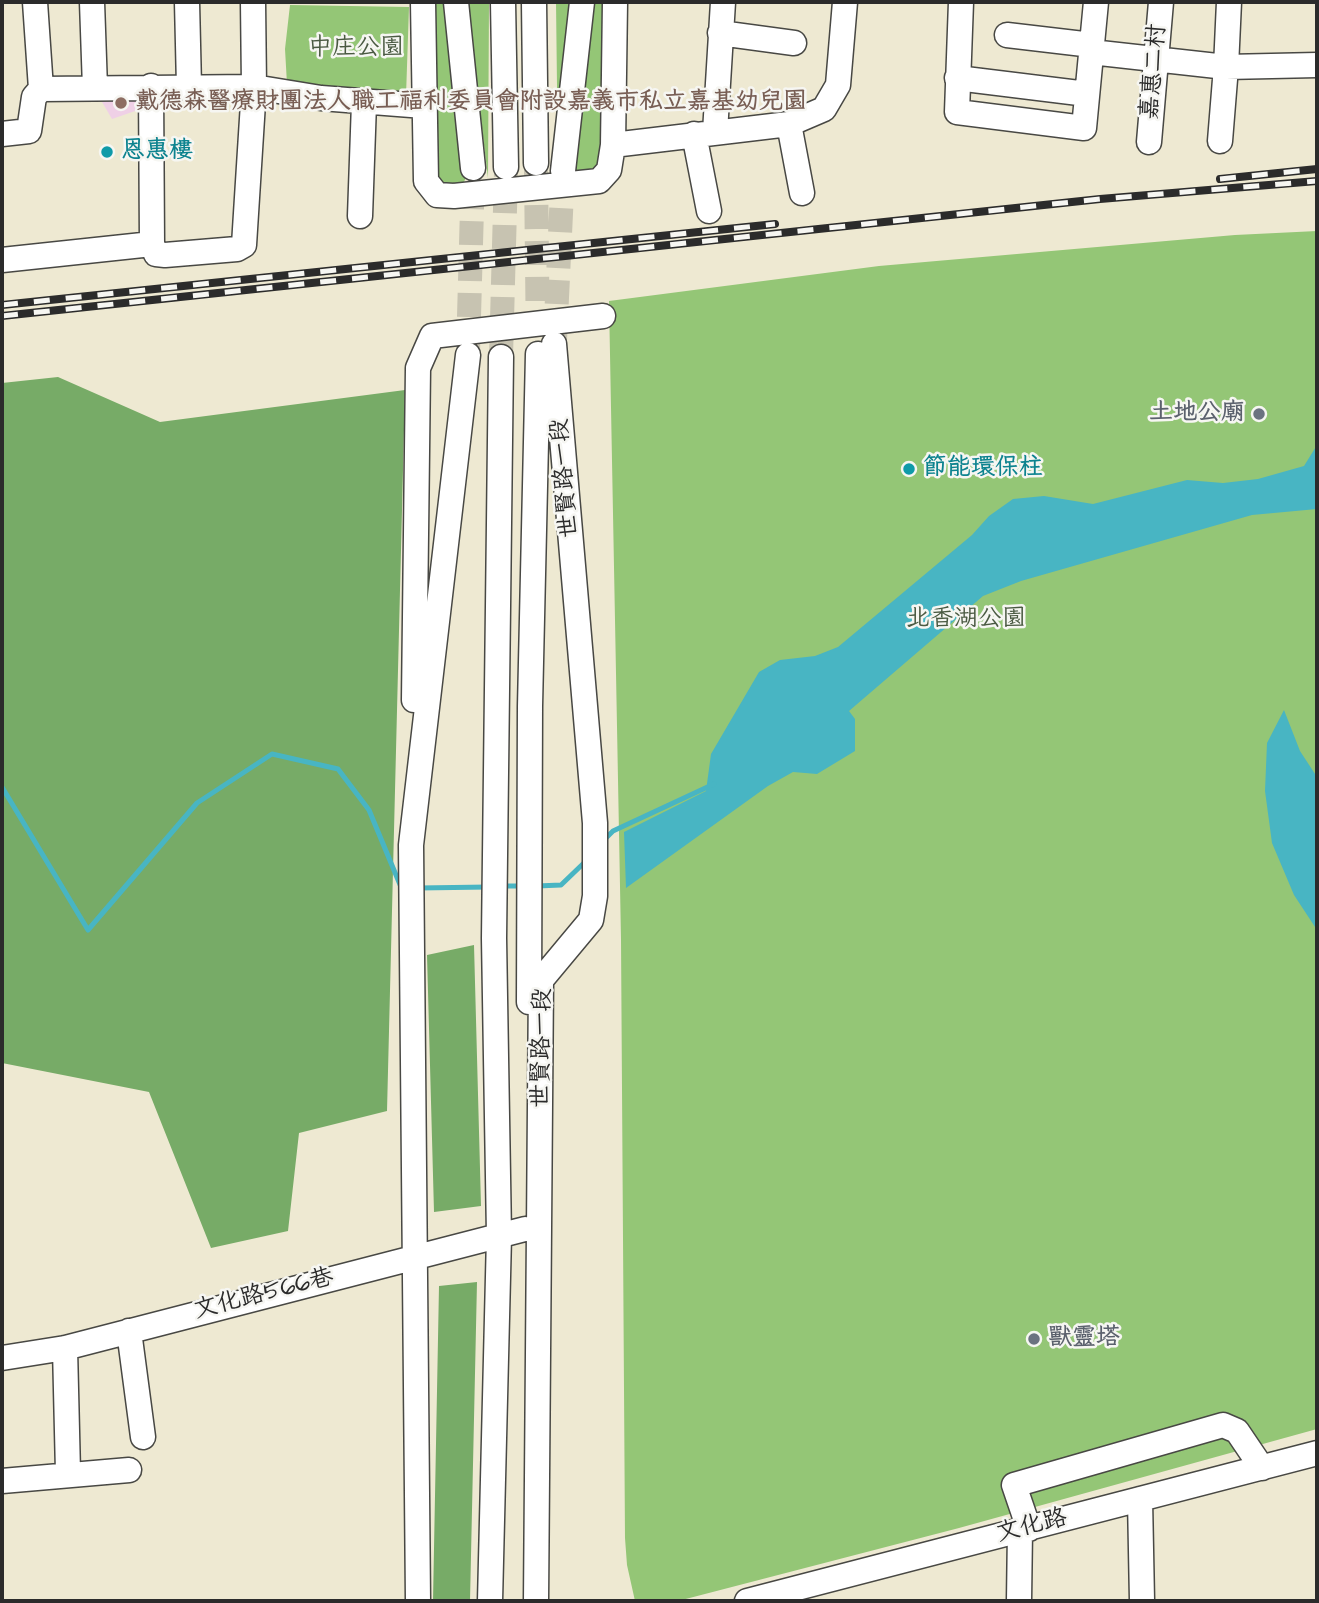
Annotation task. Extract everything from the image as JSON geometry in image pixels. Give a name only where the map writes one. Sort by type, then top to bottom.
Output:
[{"type":"street","points":[[2,135],[29,131],[34,97],[41,89],[35,2]]},
{"type":"street","points":[[92,2],[95,88]]},
{"type":"street","points":[[187,2],[189,87]]},
{"type":"street","points":[[151,86],[152,244],[156,254],[237,249],[244,245],[254,87],[253,2]]},
{"type":"street","points":[[423,2],[426,181],[437,195],[454,196],[599,181],[609,170],[612,145],[615,2]]},
{"type":"street","points":[[456,2],[473,168]]},
{"type":"street","points":[[503,2],[506,167]]},
{"type":"street","points":[[534,2],[536,163]]},
{"type":"street","points":[[563,171],[582,2]]},
{"type":"street","points":[[709,211],[704,133],[723,2]]},
{"type":"street","points":[[612,145],[789,124],[824,109],[838,85],[845,2]]},
{"type":"street","points":[[961,2],[957,112],[1084,128],[1096,2]]},
{"type":"street","name":"嘉惠二村","points":[[1149,142],[1161,2]]},
{"type":"street","points":[[1220,141],[1229,2]]},
{"type":"street","points":[[720,33],[794,43]]},
{"type":"street","points":[[1007,35],[1226,67],[1317,65]]},
{"type":"street","points":[[957,78],[1087,94]]},
{"type":"street","points":[[41,89],[254,87],[364,103],[424,106]]},
{"type":"street","points":[[360,216],[364,103]]},
{"type":"street","points":[[789,124],[803,193]]},
{"type":"street","points":[[2,260],[152,244]]},
{"type":"street","points":[[418,1601],[411,931],[418,368],[432,336],[603,316]]},
{"type":"street","name":"世賢路一段","points":[[525,1601],[529,826],[546,349],[595,823],[595,896],[591,920],[541,980],[536,1601]]},
{"type":"street","points":[[412,836],[468,355]]},
{"type":"street","name":"世賢路一段","points":[[490,1601],[499,1236],[494,938],[502,357]]},
{"type":"street","name":"文化路566巷","points":[[2,1358],[65,1348],[525,1229]]},
{"type":"street","points":[[129,1331],[143,1437]]},
{"type":"street","points":[[65,1348],[68,1473]]},
{"type":"street","points":[[1019,1601],[1024,1530],[1014,1485],[1223,1425],[1237,1431],[1262,1468]]},
{"type":"street","name":"文化路","points":[[747,1601],[1317,1453]]},
{"type":"street","points":[[2,1481],[68,1473],[129,1470]]},
{"type":"street","points":[[1140,1499],[1142,1601]]},
{"type":"shaded area","name":"戴德森醫療財團法人職工福利委員會附設嘉義市私立嘉基幼兒園","points":[[98,95],[139,97],[138,110],[112,119]]},
{"type":"green space","points":[[434,2],[449,2],[469,170],[464,182],[453,185],[441,182],[435,173]]},
{"type":"green space","points":[[467,2],[489,2],[488,178]]},
{"type":"green space","points":[[556,2],[576,2],[558,170]]},
{"type":"green space","points":[[589,2],[605,2],[605,145],[596,175],[577,172],[573,163]]},
{"type":"green space","name":"中庄公園","points":[[290,5],[409,7],[406,96],[287,84],[285,49]]},
{"type":"green space","name":"北香湖公園","points":[[1317,231],[1317,1429],[959,1528],[678,1601],[635,1601],[627,1565],[625,1538],[621,939],[609,301],[879,266],[1235,235]]},
{"type":"green space","points":[[58,377],[160,422],[405,390],[387,1111],[299,1133],[288,1231],[211,1248],[149,1092],[2,1063],[2,383]]},
{"type":"green space","points":[[474,945],[481,1206],[434,1212],[427,955]]},
{"type":"green space","points":[[477,1282],[470,1601],[433,1601],[439,1286]]},
{"type":"water","points":[[1317,445],[1317,509],[1252,515],[1021,581],[983,596],[849,711],[855,719],[855,751],[817,774],[793,772],[768,786],[626,888],[624,832],[706,791],[711,754],[759,672],[780,660],[815,656],[838,647],[972,535],[989,516],[1013,499],[1044,496],[1093,504],[1187,480],[1223,483],[1258,479],[1304,466]]},
{"type":"water","points":[[1284,710],[1300,751],[1317,777],[1317,930],[1294,895],[1272,843],[1265,791],[1267,743]]},
{"type":"waterway","points":[[2,787],[88,930],[197,803],[272,754],[338,769],[369,810],[401,887]]},
{"type":"waterway","points":[[602,842],[613,831],[714,784]]},
{"type":"waterway","points":[[537,886],[561,885],[587,860]]},
{"type":"waterway","points":[[502,886],[524,886]]},
{"type":"waterway","points":[[418,888],[489,887]]},
{"type":"tunnel","points":[[536,169],[538,354]]},
{"type":"tunnel","points":[[555,340],[563,171]]},
{"type":"tunnel","points":[[468,353],[473,172]]},
{"type":"tunnel","points":[[501,357],[506,172]]},
{"type":"railway","points":[[1220,179],[1317,169]]},
{"type":"railway","points":[[2,316],[1100,199],[1317,181]]},
{"type":"railway","points":[[2,305],[775,224]]},
{"type":"place","name":"戴德森醫療財團法人職工福利委員會附設嘉義市私立嘉基幼兒園","points":[[121,103]]},
{"type":"place","name":"恩惠樓","points":[[107,152]]},
{"type":"place","name":"土地公廟","points":[[1259,414]]},
{"type":"place","name":"節能環保柱","points":[[909,469]]},
{"type":"place","name":"獸靈塔","points":[[1034,1339]]}]
